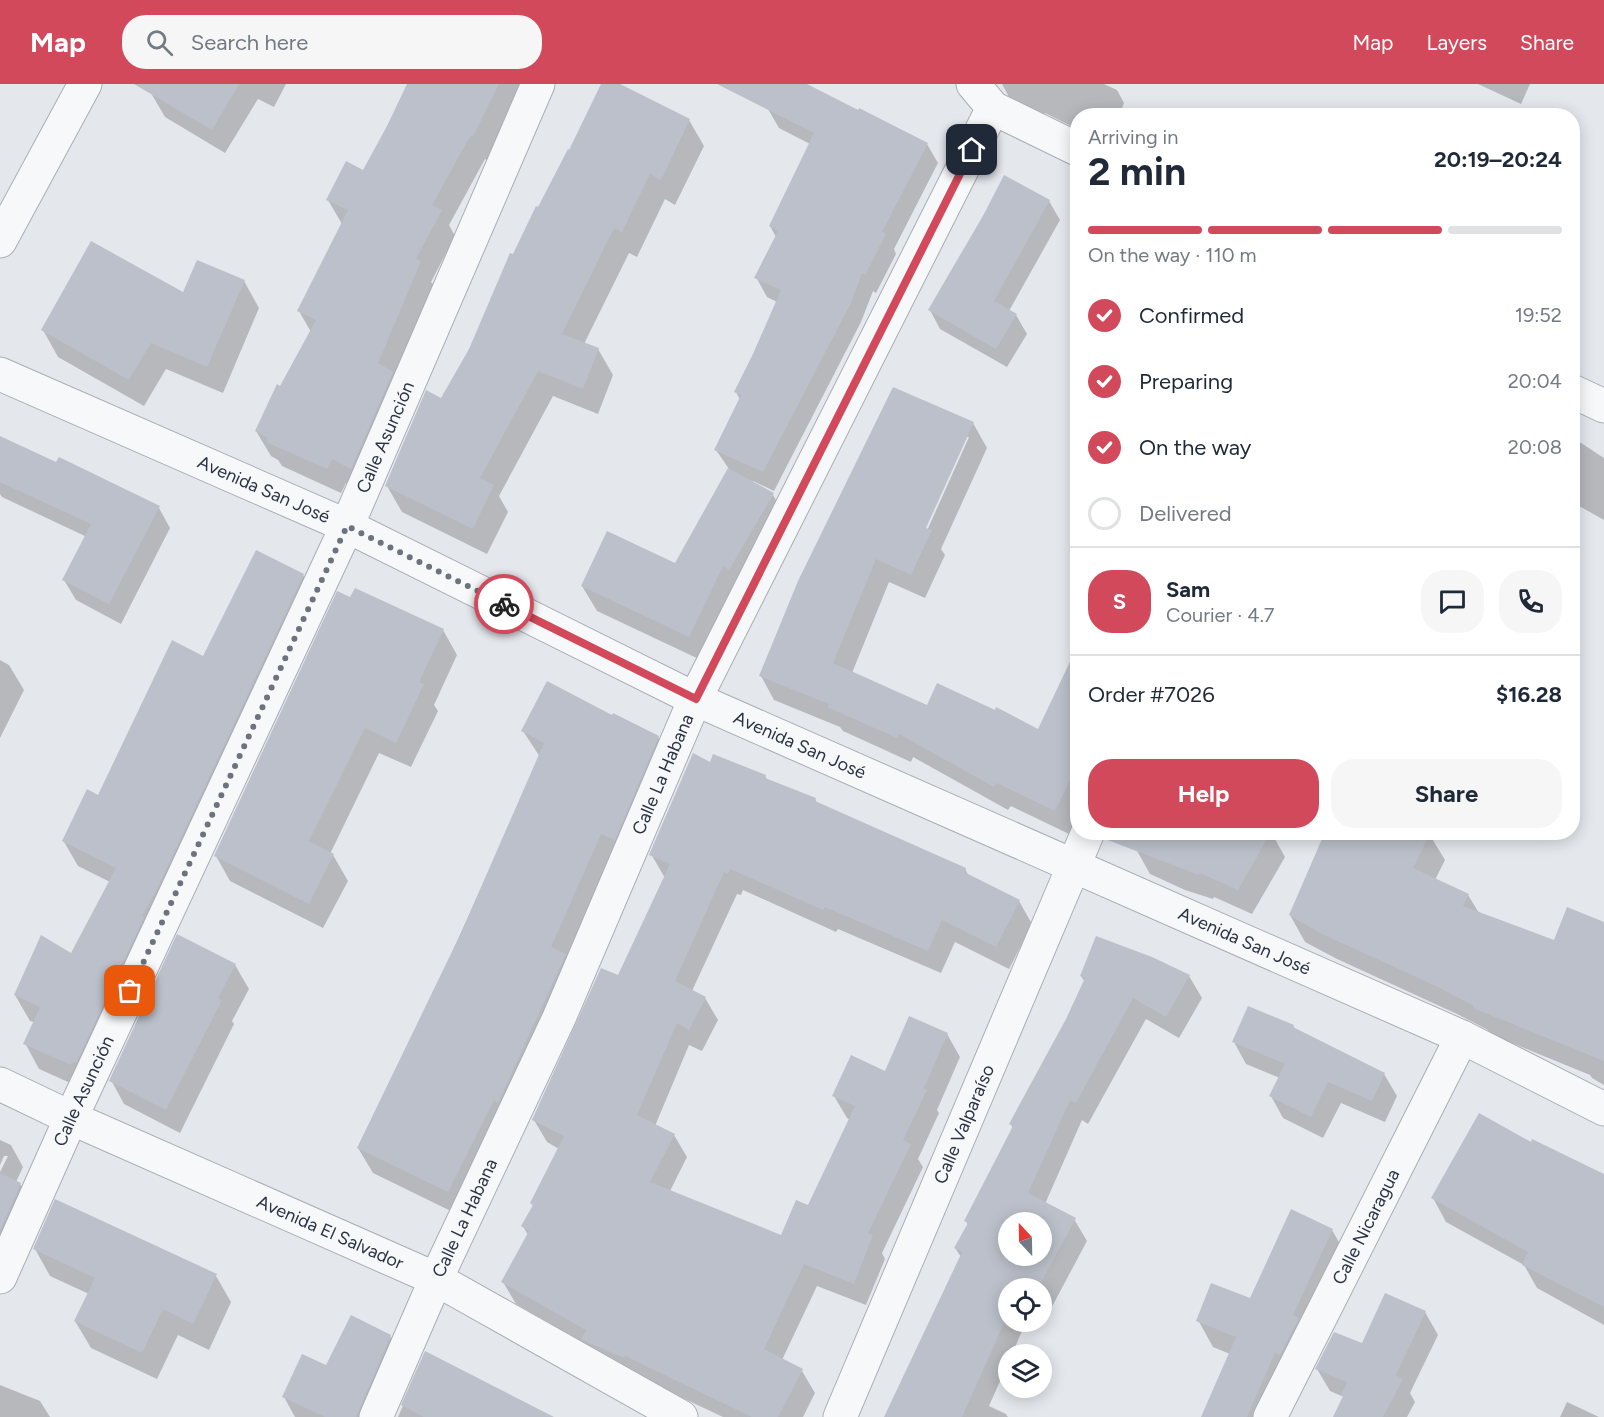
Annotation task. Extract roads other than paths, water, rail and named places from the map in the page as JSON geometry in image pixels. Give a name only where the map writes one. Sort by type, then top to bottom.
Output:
[{"type":"street","points":[[0,241],[85,84]]},
{"type":"street","name":"Calle Asunción","points":[[0,1277],[71,1118],[347,526],[538,84]]},
{"type":"street","points":[[983,96],[1070,145]]},
{"type":"street","name":"Calle La Habana","points":[[376,1417],[436,1279],[559,1018],[696,699],[983,96]]},
{"type":"street","name":"Avenida San José","points":[[0,374],[347,526],[696,699],[1462,1037],[1604,1109]]},
{"type":"street","points":[[1580,395],[1604,406]]},
{"type":"street","name":"Calle Valparaíso","points":[[840,1417],[1084,840]]},
{"type":"street","name":"Calle Nicaragua","points":[[1270,1417],[1462,1037]]},
{"type":"street","name":"Avenida El Salvador","points":[[0,1084],[71,1118],[436,1279],[681,1417]]}]
